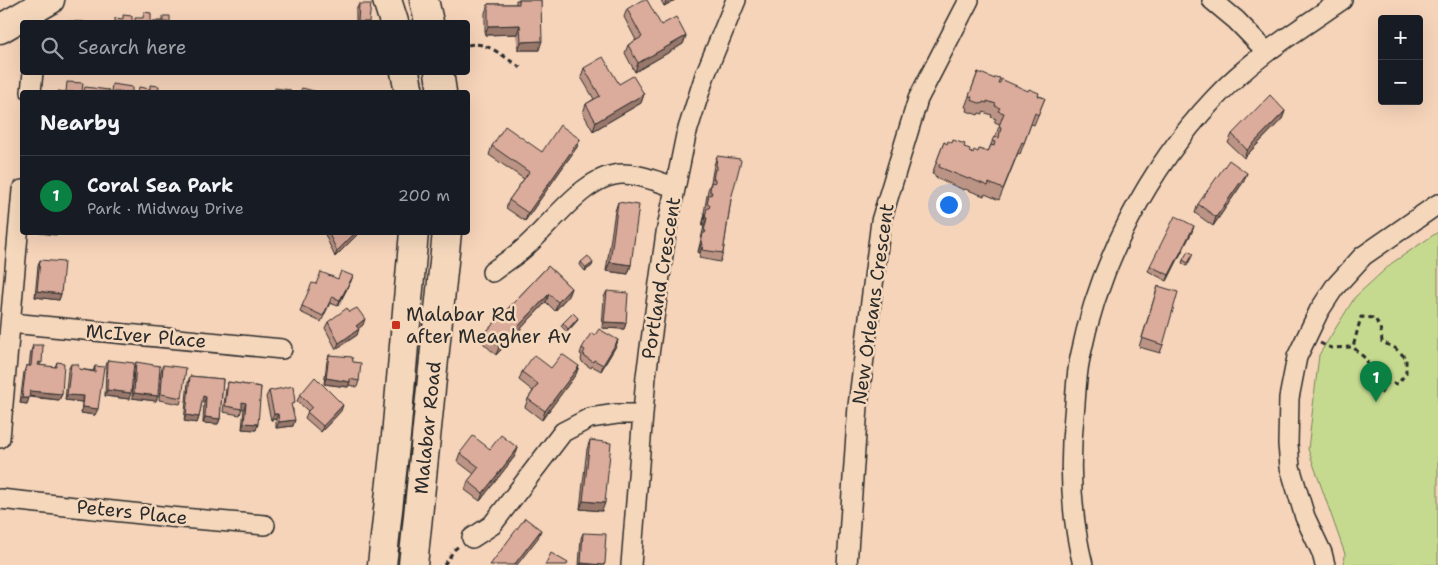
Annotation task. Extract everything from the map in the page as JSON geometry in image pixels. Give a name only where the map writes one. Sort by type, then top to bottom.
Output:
[{"type":"main road","points":[[20,20],[50,0]]},
{"type":"main road","points":[[387,0],[393,20]]},
{"type":"main road","points":[[424,0],[429,20]]},
{"type":"main road","points":[[406,75],[409,90]]},
{"type":"main road","points":[[439,75],[442,90]]},
{"type":"main road","name":"Malabar Road","points":[[382,565],[396,436],[414,235]]},
{"type":"main road","name":"Malabar Road","points":[[413,565],[447,235]]},
{"type":"street","name":"Portland Crescent","points":[[631,565],[646,376],[666,233],[686,135],[700,92],[736,0]]},
{"type":"street","name":"New Orleans Crescent","points":[[847,565],[858,406],[881,220],[918,99],[969,0]]},
{"type":"street","points":[[1212,0],[1236,20],[1267,52]]},
{"type":"street","points":[[1083,565],[1074,509],[1072,443],[1080,359],[1101,285],[1132,214],[1147,186],[1172,149],[1214,99],[1267,52],[1342,0]]},
{"type":"street","points":[[31,90],[33,75]]},
{"type":"street","points":[[492,272],[524,249],[574,197],[599,180],[621,174],[641,177],[675,187]]},
{"type":"street","points":[[1325,565],[1305,517],[1290,467],[1288,444],[1289,398],[1297,357],[1306,337],[1334,288],[1363,256],[1438,204]]},
{"type":"street","points":[[0,438],[20,212]]},
{"type":"street","name":"McIver Place","points":[[10,324],[282,349]]},
{"type":"street","points":[[472,538],[492,525],[563,432],[590,418],[617,414],[643,414]]},
{"type":"street","name":"Peters Place","points":[[0,498],[170,517],[265,525]]},
{"type":"path","points":[[470,44],[475,43],[488,46],[521,68]]},
{"type":"path","points":[[1306,337],[1331,348],[1352,347],[1367,360],[1370,395],[1381,393],[1387,383],[1398,384],[1406,373],[1406,358],[1395,348],[1382,342],[1381,331],[1375,318],[1361,317],[1352,347]]},
{"type":"path","points":[[444,565],[455,549],[472,538]]},
{"type":"green space","points":[[1438,232],[1438,565],[1344,565],[1345,554],[1308,449],[1319,355],[1355,297],[1392,263]]},
{"type":"building","points":[[519,0],[541,0],[542,41],[521,42],[520,25],[488,26],[488,4],[519,4]]},
{"type":"building","points":[[642,0],[647,0],[661,25],[676,17],[686,36],[638,63],[628,45],[642,37],[627,9]]},
{"type":"building","points":[[359,4],[371,4],[369,20],[358,20]]},
{"type":"building","points":[[144,12],[151,13],[151,20],[135,20],[135,18],[143,18]]},
{"type":"building","points":[[123,15],[132,16],[132,20],[115,20],[115,18],[123,19]]},
{"type":"building","points":[[163,16],[170,16],[170,20],[163,20]]},
{"type":"building","points":[[603,57],[619,84],[633,76],[644,94],[596,122],[586,104],[600,96],[584,68]]},
{"type":"building","points":[[978,72],[995,79],[995,77],[1000,78],[998,83],[1000,83],[1001,79],[1028,91],[1029,89],[1039,93],[1038,96],[1045,98],[1038,115],[1035,113],[1024,143],[1022,142],[1003,189],[989,183],[988,186],[968,179],[939,167],[940,164],[936,163],[944,142],[947,144],[948,141],[952,143],[953,140],[965,144],[964,147],[970,149],[969,152],[973,153],[974,150],[978,152],[979,149],[988,152],[991,145],[994,146],[995,142],[992,141],[994,137],[999,138],[1001,127],[999,126],[1004,113],[998,111],[1000,108],[995,106],[996,104],[987,101],[987,103],[983,102],[982,104],[971,100],[972,97],[969,96]]},
{"type":"building","points":[[67,82],[83,83],[82,90],[66,90]]},
{"type":"building","points":[[112,84],[132,87],[132,90],[111,90]]},
{"type":"building","points":[[150,85],[159,86],[158,90],[138,90],[139,87],[150,89]]},
{"type":"building","points":[[85,87],[109,90],[84,90]]},
{"type":"building","points":[[275,88],[291,90],[274,90]]},
{"type":"building","points":[[1270,95],[1285,111],[1247,150],[1232,134]]},
{"type":"building","points":[[560,125],[580,139],[528,213],[509,200],[529,172],[492,146],[505,126],[542,152]]},
{"type":"building","points":[[717,156],[740,159],[741,161],[731,199],[723,253],[702,250],[703,244],[701,244],[703,233],[706,231],[704,231],[707,218],[705,217],[707,208],[710,205],[707,204],[709,194],[711,195],[712,192],[710,192],[711,182],[715,183],[715,179],[713,179],[715,169],[717,169]]},
{"type":"building","points":[[1229,160],[1247,173],[1216,217],[1198,204]]},
{"type":"building","points":[[618,202],[639,205],[631,265],[610,262]]},
{"type":"building","points":[[1175,216],[1194,226],[1169,275],[1150,266]]},
{"type":"building","points":[[329,235],[353,235],[337,251]]},
{"type":"building","points":[[1188,251],[1193,254],[1188,263],[1183,260]]},
{"type":"building","points":[[588,256],[593,263],[586,268],[581,262]]},
{"type":"building","points":[[40,260],[64,262],[61,294],[37,291]]},
{"type":"building","points":[[548,266],[571,288],[558,302],[549,294],[499,347],[485,333]]},
{"type":"building","points":[[341,271],[353,276],[340,300],[332,297],[323,316],[302,306],[312,283],[316,284],[321,272],[338,279]]},
{"type":"building","points":[[1158,286],[1178,292],[1163,345],[1142,338]]},
{"type":"building","points":[[607,291],[628,293],[626,323],[604,322]]},
{"type":"building","points":[[347,308],[349,312],[357,308],[365,319],[356,326],[359,329],[339,343],[328,322]]},
{"type":"building","points":[[573,313],[578,318],[568,329],[563,323]]},
{"type":"building","points":[[599,329],[618,340],[603,365],[594,360],[593,362],[584,356],[585,350],[582,348],[591,333],[595,335]]},
{"type":"building","points":[[33,345],[43,345],[42,363],[39,362],[38,365],[56,367],[57,362],[64,363],[62,394],[30,391],[29,398],[22,398],[26,366],[31,366]]},
{"type":"building","points":[[562,354],[579,366],[545,411],[528,399],[538,384],[522,372],[534,355],[551,368]]},
{"type":"building","points":[[329,355],[352,357],[353,362],[361,363],[359,381],[350,379],[350,382],[326,378]]},
{"type":"building","points":[[108,360],[134,363],[131,393],[107,390]]},
{"type":"building","points":[[136,362],[160,366],[158,396],[134,393]]},
{"type":"building","points":[[71,364],[78,364],[79,369],[95,372],[95,366],[104,367],[98,409],[83,407],[84,396],[67,395]]},
{"type":"building","points":[[163,365],[186,368],[182,398],[161,394]]},
{"type":"building","points":[[190,376],[223,379],[220,419],[205,417],[206,397],[203,396],[199,417],[186,415]]},
{"type":"building","points":[[315,377],[343,405],[323,426],[307,412],[312,407],[300,395]]},
{"type":"building","points":[[228,382],[261,387],[258,424],[244,423],[246,403],[242,402],[242,409],[225,406]]},
{"type":"building","points":[[293,386],[295,403],[291,404],[295,420],[279,422],[278,414],[274,414],[269,391]]},
{"type":"building","points":[[501,435],[518,448],[483,493],[468,481],[479,467],[460,453],[473,436],[490,449]]},
{"type":"building","points":[[590,440],[611,443],[605,503],[583,501]]},
{"type":"building","points":[[525,518],[541,530],[514,565],[490,565]]},
{"type":"building","points":[[583,533],[606,534],[605,563],[603,565],[581,563]]},
{"type":"building","points":[[551,553],[568,563],[567,565],[545,565]]},
{"type":"place","name":"Malabar Rd after Meagher Av","points":[[396,325]]},
{"type":"place","name":"Coral Sea Park","points":[[1376,402]]}]
